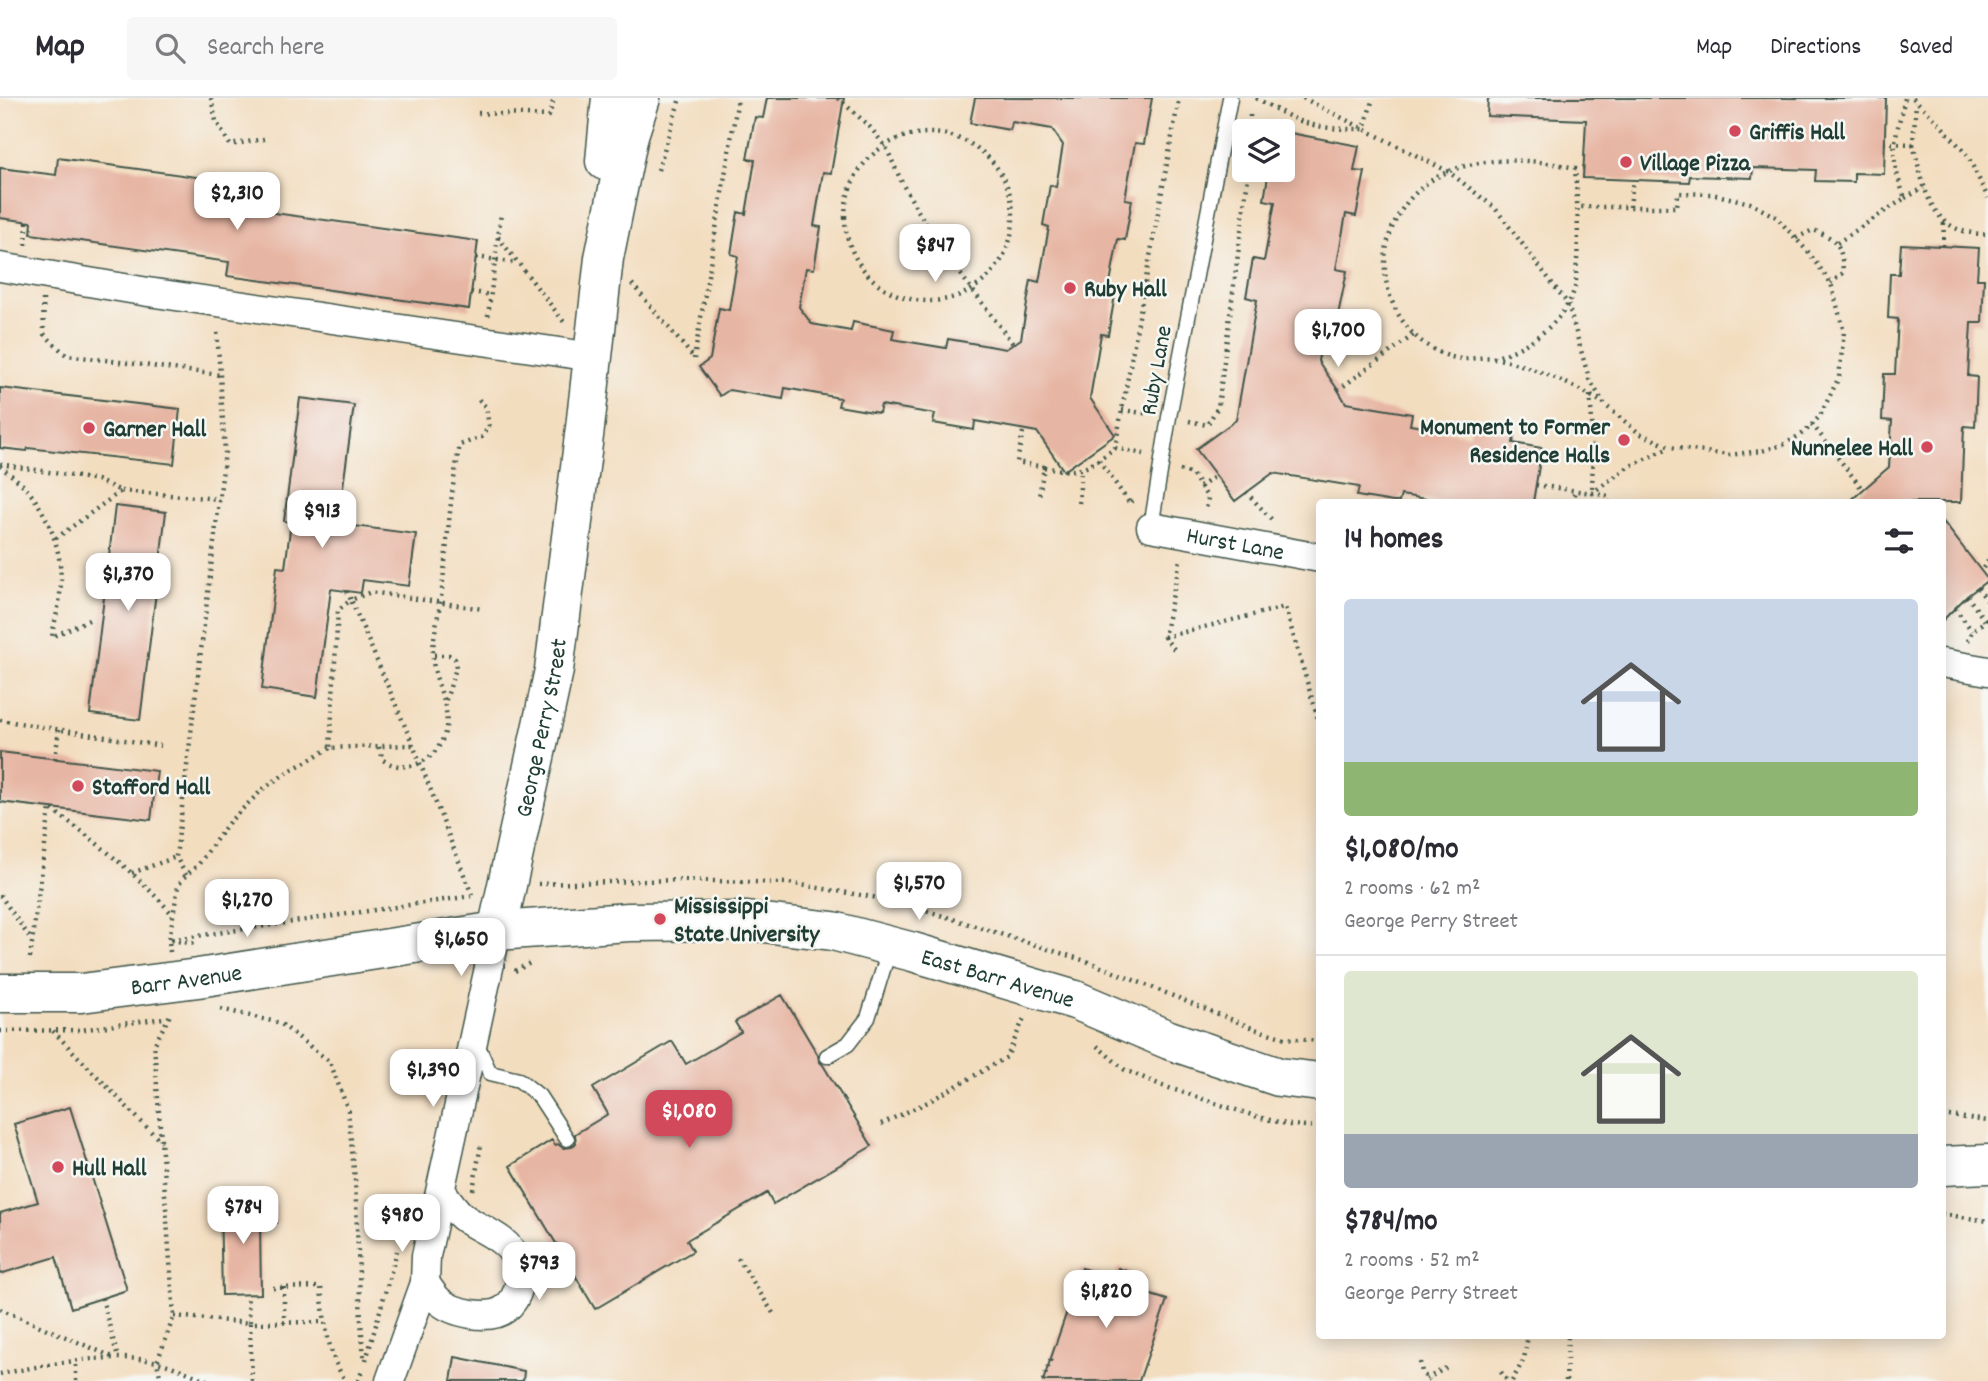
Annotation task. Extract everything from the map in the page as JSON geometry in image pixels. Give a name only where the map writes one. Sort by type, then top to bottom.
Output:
[{"type":"street","name":"George Perry Street","points":[[611,98],[605,143],[614,268]]},
{"type":"street","name":"George Perry Street","points":[[390,1381],[425,1283],[426,1256],[554,670],[593,357],[614,268],[629,135],[641,98]]},
{"type":"street","points":[[0,267],[593,357]]},
{"type":"street","name":"Hurst Lane","points":[[1152,527],[1316,557]]},
{"type":"street","points":[[1952,657],[1988,671]]},
{"type":"street","name":"East Barr Avenue","points":[[497,931],[629,922],[747,921],[833,931],[1075,1000],[1169,1040],[1279,1077],[1316,1082]]},
{"type":"street","name":"Barr Avenue","points":[[0,993],[81,993],[497,931]]},
{"type":"street","points":[[1946,1166],[1988,1164]]},
{"type":"street","points":[[425,1283],[440,1301],[473,1314],[490,1314],[504,1310],[510,1303],[516,1295],[521,1276],[516,1258],[505,1245],[489,1232],[465,1219],[442,1192]]},
{"type":"lane","name":"Ruby Lane","points":[[1152,527],[1230,98]]},
{"type":"lane","points":[[827,1056],[848,1044],[868,1018],[891,946]]},
{"type":"lane","points":[[473,1036],[490,1073],[519,1080],[539,1096],[567,1139]]},
{"type":"path","points":[[211,98],[216,121],[230,145],[264,139]]},
{"type":"path","points":[[478,113],[549,116],[554,98]]},
{"type":"path","points":[[614,268],[633,284],[694,359],[738,98]]},
{"type":"path","points":[[838,98],[869,126],[885,146],[903,185],[937,243],[1013,344]]},
{"type":"path","points":[[1023,432],[1017,462],[1064,471],[1081,470],[1115,448],[1179,98]]},
{"type":"path","points":[[1256,98],[1295,121],[1318,127],[1364,129]]},
{"type":"path","points":[[1303,98],[1449,172],[1495,208],[1568,304],[1589,379],[1605,405]]},
{"type":"path","points":[[1364,129],[1373,98]]},
{"type":"path","points":[[1905,98],[1894,144],[1894,169],[1905,198]]},
{"type":"path","points":[[1915,100],[1913,144],[1929,203],[1944,220],[1968,235],[1988,234]]},
{"type":"path","points":[[1915,100],[1968,156],[1988,198]]},
{"type":"path","points":[[918,133],[942,134],[965,141],[986,154],[1001,172],[1013,207],[1010,243],[1002,260],[990,275],[972,288],[960,295],[939,300],[917,300],[878,284],[854,255],[845,224],[848,192],[863,164],[895,140],[918,133]]},
{"type":"path","points":[[1884,142],[1913,144]]},
{"type":"path","points":[[1575,168],[1575,287],[1563,313],[1539,335],[1510,353],[1493,358],[1457,359],[1432,348],[1415,334],[1400,318],[1389,295],[1384,273],[1385,249],[1394,222],[1409,199],[1425,185],[1473,163],[1519,162],[1575,168],[1584,169]]},
{"type":"path","points":[[1630,207],[1633,180]]},
{"type":"path","points":[[1122,410],[1207,425],[1218,407],[1247,182]]},
{"type":"path","points":[[1837,243],[1924,188]]},
{"type":"path","points":[[1493,358],[1530,369],[1590,394],[1639,433],[1670,447],[1694,452],[1745,454],[1785,444],[1805,432],[1831,396],[1839,377],[1844,332],[1831,283],[1810,253],[1776,217],[1750,203],[1712,194],[1678,193],[1677,207],[1577,207]]},
{"type":"path","points":[[485,341],[501,213]]},
{"type":"path","points":[[1943,246],[1944,220]]},
{"type":"path","points":[[1796,238],[1813,230],[1827,235],[1837,243],[1842,254],[1843,273],[1831,283]]},
{"type":"path","points":[[498,237],[569,328]]},
{"type":"path","points":[[476,257],[518,263]]},
{"type":"path","points":[[48,275],[42,307],[44,334],[66,355],[220,375]]},
{"type":"path","points":[[471,292],[491,295]]},
{"type":"path","points":[[186,875],[176,857],[225,452],[216,301]]},
{"type":"path","points":[[1338,390],[1415,334]]},
{"type":"path","points":[[1590,394],[1593,432],[1592,499]]},
{"type":"path","points":[[379,747],[383,760],[393,766],[412,765],[430,757],[440,747],[446,732],[445,703],[433,655],[460,444],[482,438],[489,426],[486,407],[478,399]]},
{"type":"path","points":[[1812,424],[1863,490]]},
{"type":"path","points":[[1592,493],[1628,467],[1670,447]]},
{"type":"path","points":[[1099,460],[1130,504]]},
{"type":"path","points":[[0,465],[97,480],[121,491],[219,499]]},
{"type":"path","points":[[0,465],[25,488],[44,514],[55,539],[61,593],[52,637],[91,619]]},
{"type":"path","points":[[1039,496],[1044,467]]},
{"type":"path","points":[[1172,467],[1192,474],[1208,498],[1206,512]]},
{"type":"path","points":[[1079,503],[1081,470]]},
{"type":"path","points":[[1200,487],[1216,476]]},
{"type":"path","points":[[1536,485],[1608,496],[1608,499]]},
{"type":"path","points":[[55,539],[121,491]]},
{"type":"path","points":[[1573,499],[1575,491]]},
{"type":"path","points":[[1246,492],[1275,522]]},
{"type":"path","points":[[1164,637],[1181,555]]},
{"type":"path","points":[[1983,568],[1988,561]]},
{"type":"path","points":[[1978,588],[1988,603]]},
{"type":"path","points":[[330,748],[338,610],[351,600],[346,591]]},
{"type":"path","points":[[1952,657],[1972,631],[1987,620],[1967,596]]},
{"type":"path","points":[[408,599],[483,609]]},
{"type":"path","points":[[1164,637],[1285,607],[1316,712]]},
{"type":"path","points":[[1955,608],[1972,631]]},
{"type":"path","points":[[1164,637],[1174,649]]},
{"type":"path","points":[[433,655],[449,655],[455,659],[456,668],[445,703]]},
{"type":"path","points":[[0,720],[162,746]]},
{"type":"path","points":[[55,759],[59,730]]},
{"type":"path","points":[[161,1381],[157,1362],[174,1316],[155,1045],[176,1003],[169,940],[178,886],[198,865],[229,822],[263,789],[286,773],[330,748],[412,745]]},
{"type":"path","points":[[30,958],[50,808],[109,852],[173,915]]},
{"type":"path","points":[[132,873],[176,857]]},
{"type":"path","points":[[0,895],[32,941]]},
{"type":"path","points":[[169,940],[472,896]]},
{"type":"path","points":[[169,940],[206,945]]},
{"type":"path","points":[[510,974],[536,959]]},
{"type":"path","points":[[214,1007],[281,1023],[330,1062],[348,1111],[355,1180],[365,1363]]},
{"type":"path","points":[[881,1124],[1007,1057],[1027,1010]]},
{"type":"path","points":[[53,1031],[162,1143]]},
{"type":"path","points":[[1089,1040],[1125,1070],[1163,1086],[1223,1107],[1290,1125],[1316,1128]]},
{"type":"path","points":[[1946,1116],[1988,1121]]},
{"type":"path","points":[[1946,1215],[1988,1221]]},
{"type":"path","points":[[738,1258],[773,1313]]},
{"type":"path","points":[[284,1287],[284,1323]]},
{"type":"path","points":[[273,1288],[321,1287],[324,1322],[338,1370],[346,1381]]},
{"type":"path","points":[[247,1294],[252,1381]]},
{"type":"path","points":[[102,1298],[118,1359]]},
{"type":"path","points":[[0,1309],[118,1359]]},
{"type":"path","points":[[174,1316],[250,1323],[324,1322]]},
{"type":"path","points":[[1501,1372],[1510,1381],[1524,1359],[1527,1339]]},
{"type":"path","points":[[1566,1381],[1568,1339]]},
{"type":"path","points":[[1043,1381],[1052,1355]]},
{"type":"path","points":[[0,1374],[47,1364],[118,1359],[157,1362],[209,1381]]},
{"type":"path","points":[[76,1362],[76,1381]]},
{"type":"path","points":[[1420,1362],[1427,1380],[1446,1368]]},
{"type":"building","name":"Ruby Hall","points":[[767,98],[844,98],[831,173],[823,172],[814,226],[821,227],[814,269],[806,268],[799,307],[812,324],[851,331],[853,322],[894,330],[892,339],[946,348],[948,339],[1006,349],[1021,339],[1031,280],[1039,282],[1049,227],[1043,225],[1050,185],[1056,187],[1063,145],[1052,129],[1012,122],[1010,130],[970,123],[975,98],[1152,98],[1144,144],[1135,143],[1125,199],[1132,200],[1125,240],[1118,239],[1108,294],[1115,295],[1108,335],[1101,334],[1090,398],[1115,435],[1064,471],[1037,432],[975,421],[974,430],[933,423],[935,414],[881,405],[879,413],[838,406],[840,398],[785,388],[783,399],[729,390],[720,396],[699,367],[710,359],[719,308],[729,310],[738,256],[731,254],[738,212],[746,214],[755,160],[747,159],[755,117],[763,118]]},
{"type":"building","name":"Griffis Hall","points":[[1488,98],[1886,98],[1884,174],[1854,173],[1854,182],[1815,181],[1816,170],[1753,168],[1752,178],[1690,176],[1689,182],[1583,178],[1586,120],[1487,116]]},
{"type":"building","points":[[1295,134],[1359,146],[1354,171],[1365,172],[1356,216],[1346,214],[1336,269],[1347,271],[1338,315],[1327,313],[1318,361],[1346,403],[1412,414],[1410,425],[1470,435],[1471,426],[1515,433],[1513,443],[1542,448],[1534,499],[1427,499],[1401,495],[1400,499],[1375,499],[1357,496],[1359,487],[1273,473],[1235,501],[1196,449],[1236,420],[1257,300],[1246,297],[1253,259],[1264,261],[1275,202],[1264,200],[1267,182],[1295,182]]},
{"type":"building","points":[[58,158],[262,186],[259,211],[478,241],[469,309],[227,276],[229,262],[31,234],[32,222],[0,218],[0,168],[56,175]]},
{"type":"building","name":"Nunnelee Hall","points":[[1901,244],[1979,248],[1977,279],[1984,279],[1982,323],[1971,323],[1968,376],[1977,377],[1975,427],[1964,426],[1961,502],[1946,502],[1946,499],[1852,499],[1889,467],[1892,421],[1882,420],[1884,374],[1895,374],[1898,319],[1888,318],[1890,274],[1899,274]]},
{"type":"building","name":"Garner Hall","points":[[0,388],[180,409],[174,464],[28,448],[27,451],[0,448]]},
{"type":"building","points":[[300,398],[354,405],[338,524],[416,534],[409,586],[363,580],[361,593],[331,589],[317,697],[262,689],[277,567],[285,568],[291,522],[284,521]]},
{"type":"building","points":[[115,506],[166,512],[140,720],[90,714]]},
{"type":"building","points":[[1946,525],[1988,580],[1946,617]]},
{"type":"building","name":"Stafford Hall","points":[[0,752],[157,771],[151,820],[0,802]]},
{"type":"building","points":[[782,995],[872,1146],[773,1204],[767,1193],[687,1240],[693,1251],[595,1309],[510,1166],[552,1140],[555,1145],[563,1148],[572,1147],[576,1143],[575,1134],[608,1114],[593,1088],[672,1041],[686,1064],[741,1032],[735,1022]]},
{"type":"building","name":"Hull Hall","points":[[70,1107],[127,1290],[71,1308],[56,1257],[0,1274],[0,1213],[38,1202],[14,1124]]},
{"type":"building","points":[[276,1203],[277,1223],[260,1223],[261,1294],[222,1295],[220,1204]]},
{"type":"building","points":[[1082,1268],[1114,1280],[1118,1268],[1147,1278],[1142,1292],[1167,1300],[1139,1381],[1043,1381]]},
{"type":"building","points":[[455,1357],[524,1371],[523,1381],[451,1381]]},
{"type":"place","name":"Griffis Hall","points":[[1735,131]]},
{"type":"place","name":"Village Pizza","points":[[1626,162]]},
{"type":"place","name":"Ruby Hall","points":[[1070,288]]},
{"type":"place","name":"Garner Hall","points":[[89,428]]},
{"type":"place","name":"Monument to Former Residence Halls","points":[[1624,440]]},
{"type":"place","name":"Nunnelee Hall","points":[[1927,447]]},
{"type":"place","name":"Stafford Hall","points":[[78,786]]},
{"type":"place","name":"Mississippi State University","points":[[660,919]]},
{"type":"place","name":"Hull Hall","points":[[58,1167]]}]
